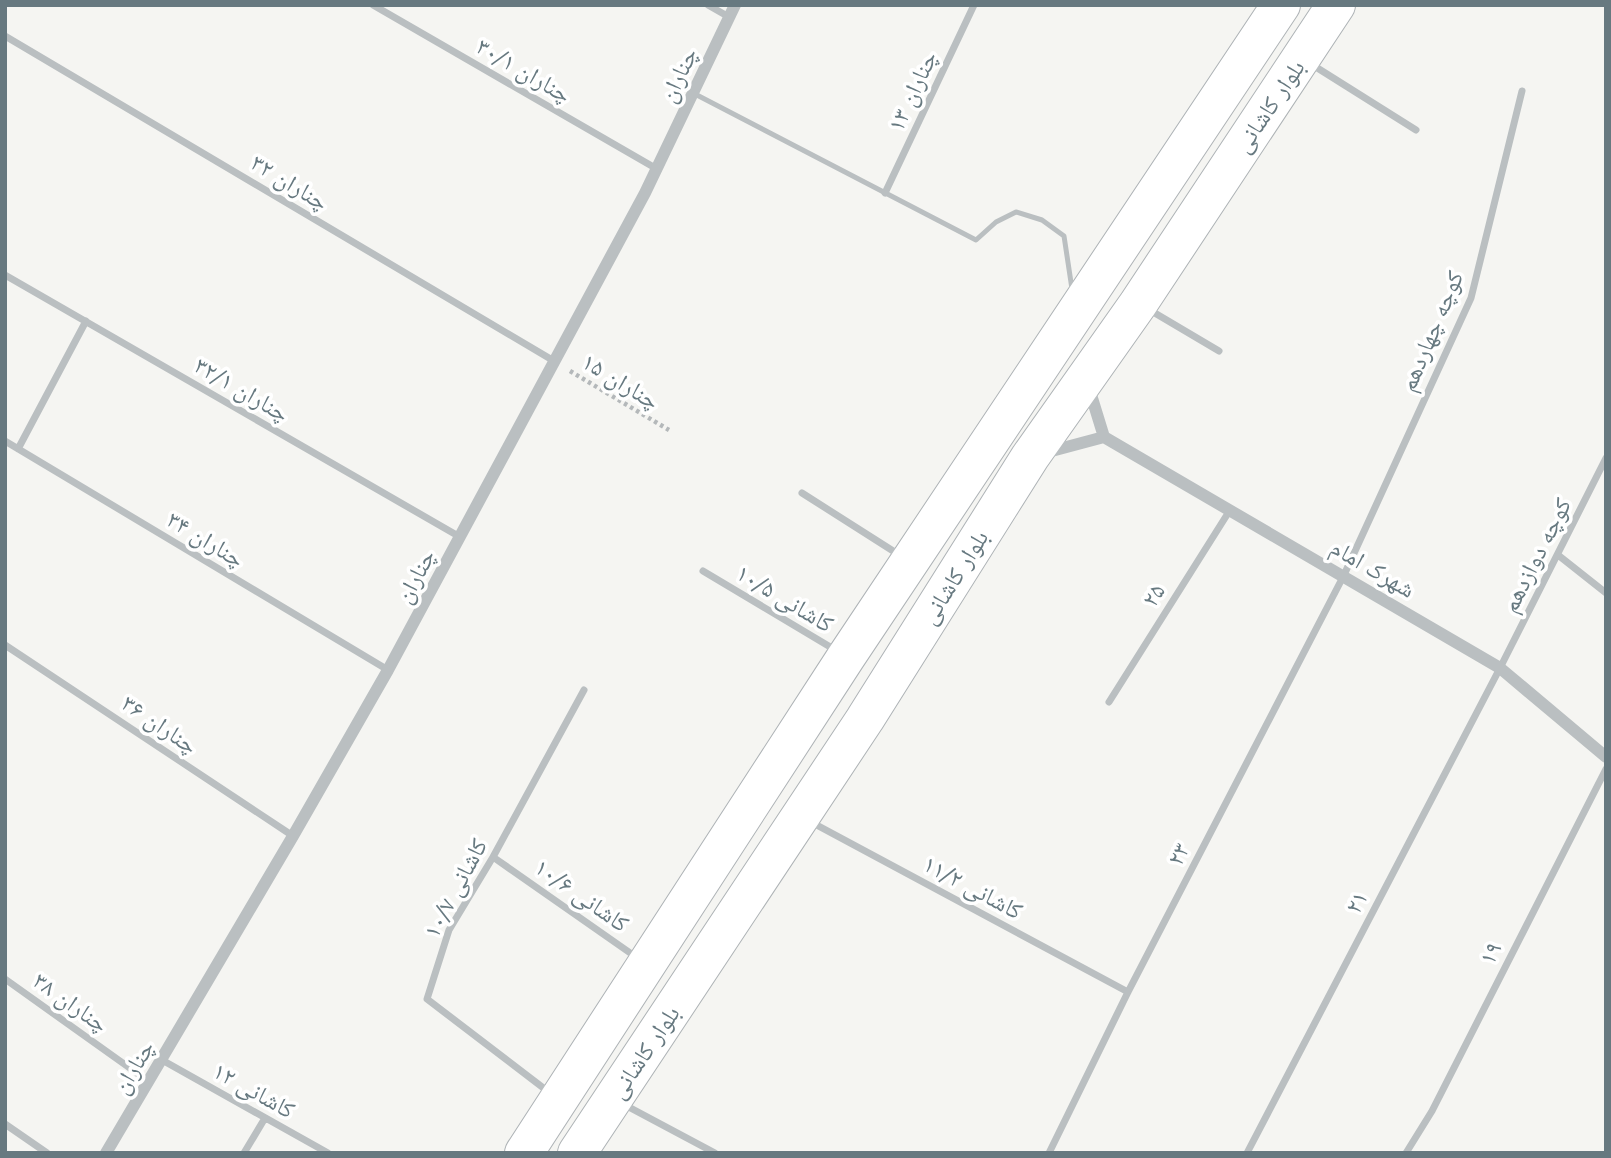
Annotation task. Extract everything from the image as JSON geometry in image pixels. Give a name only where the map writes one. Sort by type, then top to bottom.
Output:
[{"type":"main road","name":"بلوار کاشانی","points":[[524,1153],[846,657],[911,562],[1074,305],[1281,5]]},
{"type":"main road","name":"بلوار کاشانی","points":[[577,1153],[865,719],[1030,457],[1138,304],[1336,5]]},
{"type":"main road","points":[[648,965],[684,992]]},
{"type":"street","name":"چناران ۳۰/۱","points":[[373,5],[657,169]]},
{"type":"street","points":[[708,5],[732,11]]},
{"type":"street","name":"چناران ۱۳","points":[[885,192],[974,5]]},
{"type":"street","name":"چناران","points":[[106,1153],[388,670],[657,169],[732,11]]},
{"type":"street","name":"چناران ۳۲","points":[[5,36],[554,362]]},
{"type":"street","points":[[1301,58],[1416,130]]},
{"type":"street","name":"کوچه چهاردهم","points":[[1344,575],[1471,298],[1522,90]]},
{"type":"street","name":"چناران ۳۲/۱","points":[[5,275],[460,537]]},
{"type":"street","points":[[1138,304],[1219,351]]},
{"type":"street","points":[[18,449],[86,321]]},
{"type":"street","points":[[1030,457],[1104,437],[1086,377]]},
{"type":"street","name":"شهرک امام","points":[[1104,437],[1500,668],[1606,757]]},
{"type":"street","name":"چناران ۳۴","points":[[5,441],[388,670]]},
{"type":"street","name":"کوچه دوازدهم","points":[[1500,668],[1606,458]]},
{"type":"street","points":[[802,494],[911,562]]},
{"type":"street","name":"۲۵","points":[[1109,702],[1230,510]]},
{"type":"street","points":[[1558,555],[1606,593]]},
{"type":"street","name":"۱۰/۵ کاشانی","points":[[703,571],[846,657]]},
{"type":"street","name":"۲۳","points":[[1049,1153],[1128,992],[1344,575]]},
{"type":"street","name":"چناران ۳۶","points":[[5,645],[293,836]]},
{"type":"street","name":"۲۱","points":[[1247,1153],[1500,668]]},
{"type":"street","name":"۱۰/۷ کاشانی","points":[[559,1100],[428,999],[449,930],[493,857],[584,690]]},
{"type":"street","name":"۱۹","points":[[1406,1153],[1432,1111],[1606,769]]},
{"type":"street","name":"۱۱/۲ کاشانی","points":[[800,816],[1128,992]]},
{"type":"street","name":"۱۰/۶ کاشانی","points":[[493,857],[648,965]]},
{"type":"street","name":"چناران ۳۸","points":[[5,979],[148,1080]]},
{"type":"street","name":"کاشانی ۱۲","points":[[162,1060],[328,1153]]},
{"type":"street","points":[[613,1098],[715,1153]]},
{"type":"street","points":[[244,1153],[265,1118]]},
{"type":"street","points":[[5,1124],[47,1153]]},
{"type":"lane","points":[[693,93],[976,240],[996,222],[1016,212],[1042,220],[1064,236],[1074,305]]},
{"type":"path","name":"چناران ۱۵","points":[[554,362],[669,430]]}]
